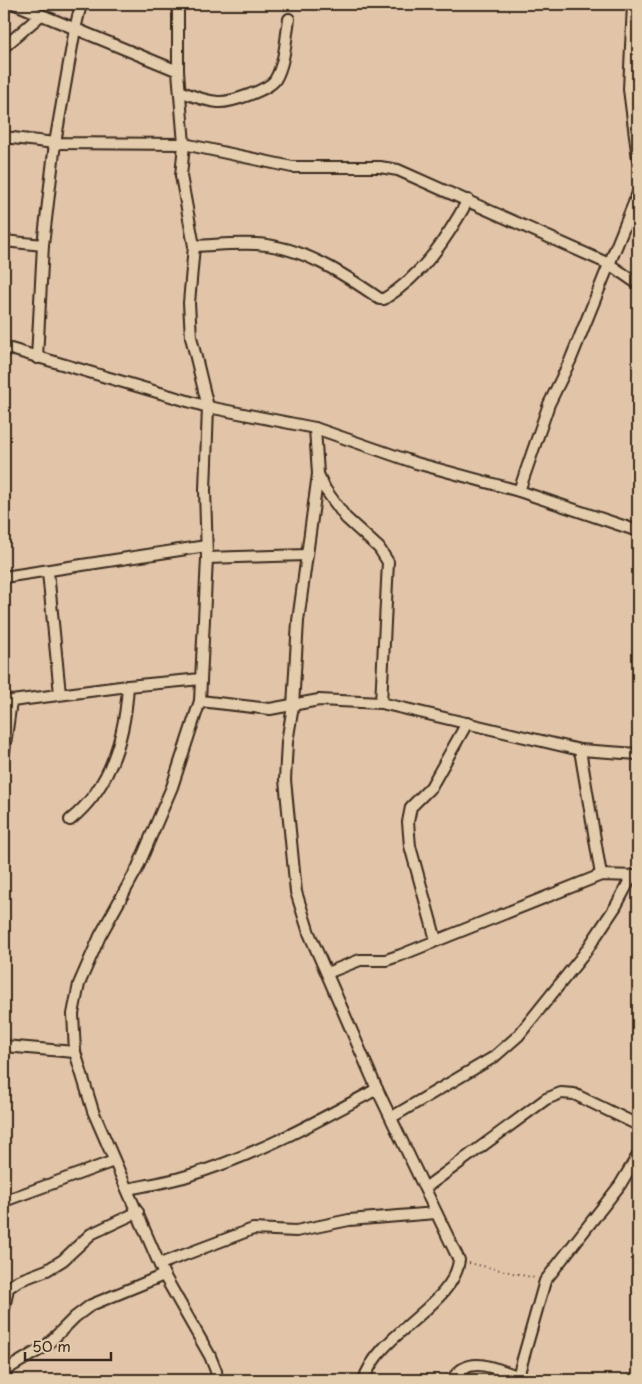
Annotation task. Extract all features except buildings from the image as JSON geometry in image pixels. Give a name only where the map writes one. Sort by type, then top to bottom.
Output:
[{"type":"street","points":[[15,4],[178,71]]},
{"type":"street","points":[[36,358],[43,245],[55,143],[81,4]]},
{"type":"street","points":[[178,4],[178,71],[184,144],[181,176],[194,246],[189,303],[191,337],[208,407],[207,558],[200,701],[172,787],[145,851],[100,936],[79,984],[73,1014],[75,1052],[93,1111],[164,1275],[210,1356],[217,1380]]},
{"type":"street","points":[[633,4],[634,73],[631,115],[638,159]]},
{"type":"street","points":[[4,47],[41,15]]},
{"type":"street","points":[[180,91],[219,102],[232,100],[264,89],[275,80],[281,63],[289,19]]},
{"type":"street","points":[[4,137],[55,143],[184,144],[292,167],[380,167],[398,170],[609,264],[638,284]]},
{"type":"street","points":[[518,491],[549,404],[570,361],[638,193]]},
{"type":"street","points":[[194,246],[256,244],[276,247],[307,256],[346,276],[380,299],[384,299],[432,258],[449,235],[468,200]]},
{"type":"street","points":[[4,241],[43,245]]},
{"type":"street","points":[[4,347],[36,358],[208,407],[314,428],[416,463],[518,491],[638,531]]},
{"type":"street","points":[[314,428],[318,474],[298,621],[293,706],[287,742],[285,780],[296,892],[309,933],[378,1089],[459,1260],[458,1271],[445,1290],[379,1351],[367,1368],[364,1380]]},
{"type":"street","points":[[318,474],[325,489],[346,518],[379,548],[388,562],[380,703]]},
{"type":"street","points":[[4,577],[48,572],[206,546]]},
{"type":"street","points":[[207,558],[307,555]]},
{"type":"street","points":[[48,572],[60,694]]},
{"type":"street","points":[[4,752],[7,702],[60,694],[201,679]]},
{"type":"street","points":[[70,820],[84,808],[96,792],[115,758],[127,704],[128,686]]},
{"type":"street","points":[[200,701],[270,709],[319,700],[380,703],[580,750],[638,754]]},
{"type":"street","points":[[436,940],[410,846],[408,822],[411,808],[431,787],[467,724]]},
{"type":"street","points":[[580,750],[601,875]]},
{"type":"street","points":[[327,973],[360,960],[386,960],[601,875],[635,876]]},
{"type":"street","points":[[392,1118],[494,1057],[518,1036],[584,954],[635,876]]},
{"type":"street","points":[[4,1046],[75,1052]]},
{"type":"street","points":[[127,1189],[186,1177],[279,1141],[378,1089]]},
{"type":"street","points":[[424,1188],[546,1099],[561,1093],[574,1094],[638,1125]]},
{"type":"street","points":[[452,1380],[464,1366],[473,1364],[485,1365],[517,1378],[545,1281],[609,1199],[638,1155]]},
{"type":"street","points":[[4,1202],[114,1161]]},
{"type":"street","points":[[4,1309],[8,1288],[18,1281],[47,1270],[63,1260],[91,1234],[138,1212]]},
{"type":"street","points":[[160,1264],[252,1229],[296,1230],[349,1220],[436,1213]]},
{"type":"street","points":[[4,1371],[46,1346],[75,1317],[91,1305],[123,1294],[164,1275]]},
{"type":"path","points":[[459,1260],[545,1281]]}]
